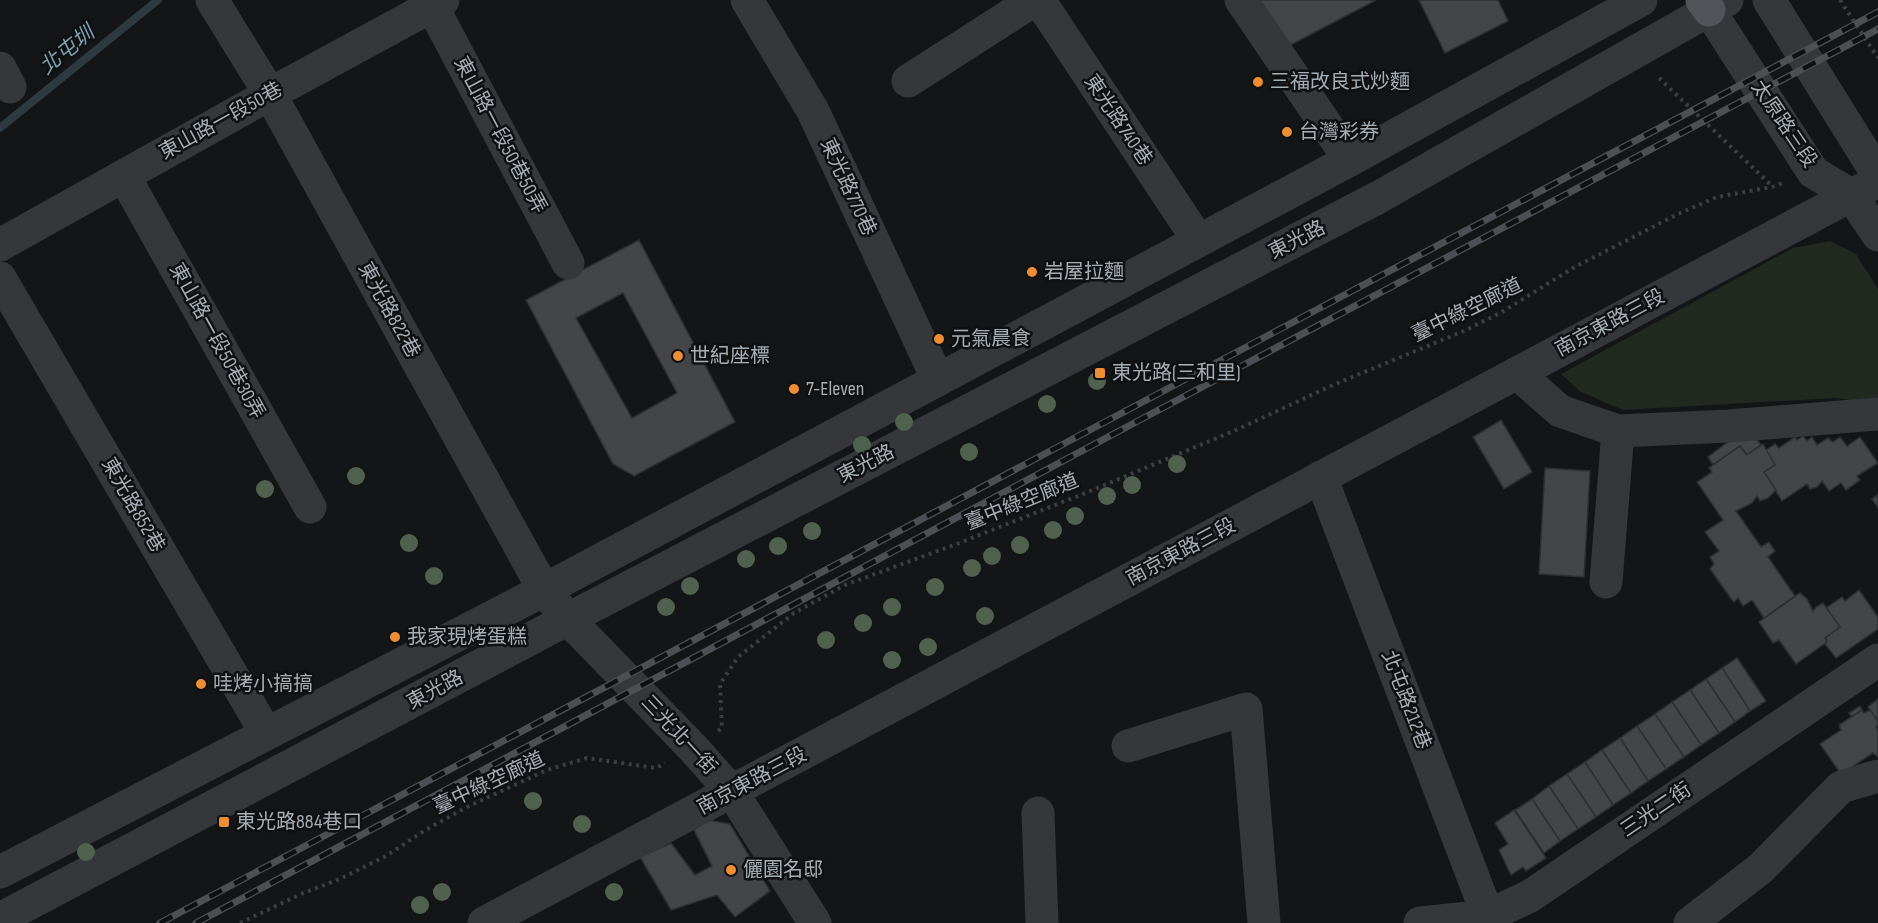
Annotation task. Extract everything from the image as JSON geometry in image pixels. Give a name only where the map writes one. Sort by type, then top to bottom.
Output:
[{"type":"street","name":"東光路822巷","points":[[212,0],[270,94],[544,590],[568,619]]},
{"type":"street","name":"東光路770巷","points":[[747,0],[813,111],[938,380]]},
{"type":"street","points":[[908,81],[1034,0]]},
{"type":"street","name":"東光路740巷","points":[[1039,0],[1198,240]]},
{"type":"street","points":[[1241,0],[1350,160]]},
{"type":"street","name":"東光路","points":[[0,872],[544,590],[1350,160],[1641,0]]},
{"type":"street","points":[[1768,0],[1878,175]]},
{"type":"street","name":"東山路一段50巷","points":[[0,245],[433,2]]},
{"type":"street","name":"東山路一段50巷50弄","points":[[433,2],[568,263]]},
{"type":"street","name":"東光路","points":[[0,919],[568,619],[1379,197],[1712,3]]},
{"type":"street","name":"太原路三段","points":[[1712,3],[1813,172],[1865,188],[1878,236]]},
{"type":"street","name":"東山路一段50巷30弄","points":[[124,176],[310,507]]},
{"type":"street","name":"南京東路三段","points":[[484,923],[1865,188]]},
{"type":"street","name":"東光路852巷","points":[[0,278],[266,733]]},
{"type":"street","points":[[1516,373],[1560,411],[1618,431],[1729,426],[1878,414]]},
{"type":"street","points":[[1606,582],[1618,431]]},
{"type":"street","name":"北屯路212巷","points":[[1321,477],[1488,920]]},
{"type":"street","name":"三光北一街","points":[[568,619],[693,748],[732,792],[815,923]]},
{"type":"street","name":"三光二街","points":[[1420,923],[1488,920],[1530,896],[1878,660]]},
{"type":"street","points":[[1128,746],[1246,709],[1264,923]]},
{"type":"street","points":[[1690,923],[1761,868],[1841,787],[1878,776]]},
{"type":"street","points":[[1038,813],[1042,923]]},
{"type":"path","points":[[1840,0],[1878,58]]},
{"type":"path","points":[[1659,78],[1772,187]]},
{"type":"path","name":"臺中綠空廊道","points":[[240,923],[368,865],[467,807],[547,770],[587,758],[656,768],[693,748],[722,728],[720,684],[738,657],[794,613],[845,585],[1083,494],[1236,430],[1333,385],[1464,331],[1502,312],[1573,268],[1678,214],[1717,197],[1772,187],[1813,172]]},
{"type":"shaded area","points":[[1830,241],[1856,254],[1878,289],[1878,403],[1834,398],[1623,410],[1581,392],[1561,374],[1793,248]]},
{"type":"building","points":[[1255,0],[1376,0],[1285,48]]},
{"type":"building","points":[[1419,0],[1498,0],[1508,21],[1445,53]]},
{"type":"building","name":"世紀座標","points":[[639,240],[735,422],[634,476],[613,464],[526,300]],"holes":[[[623,293],[677,393],[632,418],[576,318]]]},
{"type":"building","points":[[1501,420],[1532,472],[1504,489],[1473,437]]},
{"type":"building","points":[[1748,427],[1761,445],[1747,455],[1740,446],[1713,465],[1708,457]]},
{"type":"building","points":[[1803,436],[1807,441],[1812,437],[1817,445],[1828,438],[1833,442],[1840,437],[1847,446],[1860,437],[1878,463],[1857,476],[1860,480],[1846,490],[1841,483],[1829,491],[1822,481],[1817,487],[1810,489],[1807,484],[1782,501],[1764,472],[1775,465],[1765,451],[1775,444],[1779,448],[1795,437],[1797,440]]},
{"type":"building","points":[[1763,444],[1775,465],[1764,472],[1776,490],[1768,498],[1760,501],[1757,496],[1752,503],[1736,511],[1761,547],[1769,542],[1775,551],[1768,557],[1795,596],[1764,618],[1752,600],[1743,606],[1738,598],[1734,602],[1710,569],[1714,564],[1710,557],[1719,551],[1705,532],[1723,520],[1697,482],[1712,472],[1709,468],[1740,446],[1747,455]]},
{"type":"building","points":[[1545,468],[1590,471],[1584,577],[1539,574]]},
{"type":"building","points":[[1878,495],[1878,508],[1872,499]]},
{"type":"building","points":[[1859,590],[1878,617],[1878,629],[1836,658],[1825,644],[1827,642],[1825,638],[1840,627],[1826,608],[1842,597],[1845,601]]},
{"type":"building","points":[[1800,593],[1807,599],[1813,611],[1823,603],[1840,627],[1825,638],[1827,642],[1796,664],[1779,640],[1773,643],[1759,622]]},
{"type":"building","points":[[1737,658],[1766,701],[1750,711],[1722,668]]},
{"type":"building","points":[[1722,668],[1750,711],[1735,722],[1706,679]]},
{"type":"building","points":[[1706,679],[1735,722],[1719,733],[1690,690]]},
{"type":"building","points":[[1690,690],[1719,733],[1701,745],[1672,702]]},
{"type":"building","points":[[1878,699],[1878,721],[1868,707]]},
{"type":"building","points":[[1672,702],[1701,745],[1684,757],[1655,714]]},
{"type":"building","points":[[1860,706],[1862,710],[1852,717],[1849,713]]},
{"type":"building","points":[[1862,710],[1864,713],[1870,710],[1878,721],[1876,727],[1878,757],[1873,753],[1841,774],[1820,744],[1841,730],[1839,725]]},
{"type":"building","points":[[1655,714],[1684,757],[1666,769],[1637,726]]},
{"type":"building","points":[[1637,726],[1666,769],[1648,781],[1620,738]]},
{"type":"building","points":[[1620,738],[1648,781],[1631,793],[1602,750]]},
{"type":"building","points":[[1602,750],[1631,793],[1613,805],[1585,762]]},
{"type":"building","points":[[1585,762],[1613,805],[1596,817],[1567,774]]},
{"type":"building","points":[[1567,774],[1596,817],[1578,829],[1549,786]]},
{"type":"building","points":[[1549,786],[1578,829],[1560,841],[1532,799]]},
{"type":"building","points":[[1532,799],[1560,841],[1544,853],[1515,810]]},
{"type":"building","points":[[1514,810],[1546,858],[1526,871],[1523,867],[1511,875],[1499,850],[1508,844],[1495,823]]},
{"type":"building","name":"儷園名邸","points":[[707,820],[730,824],[770,891],[735,917],[717,895],[671,910],[640,857],[671,843],[695,875],[712,866],[694,830]]},
{"type":"waterway","name":"北屯圳","points":[[0,128],[158,0]]},
{"type":"railway","points":[[160,923],[1878,12]]},
{"type":"railway","points":[[196,923],[1878,29]]},
{"type":"place","name":"三福改良式炒麵","points":[[1258,82]]},
{"type":"place","name":"台灣彩券","points":[[1287,132]]},
{"type":"place","name":"岩屋拉麵","points":[[1032,272]]},
{"type":"place","name":"元氣晨食","points":[[939,339]]},
{"type":"place","name":"世紀座標","points":[[678,356]]},
{"type":"place","name":"東光路(三和里)","points":[[1100,373]]},
{"type":"place","name":"7-Eleven","points":[[794,389]]},
{"type":"place","name":"我家現烤蛋糕","points":[[395,637]]},
{"type":"place","name":"哇烤小搞搞","points":[[201,684]]},
{"type":"place","name":"東光路884巷口","points":[[224,822]]},
{"type":"place","name":"儷園名邸","points":[[731,870]]}]
